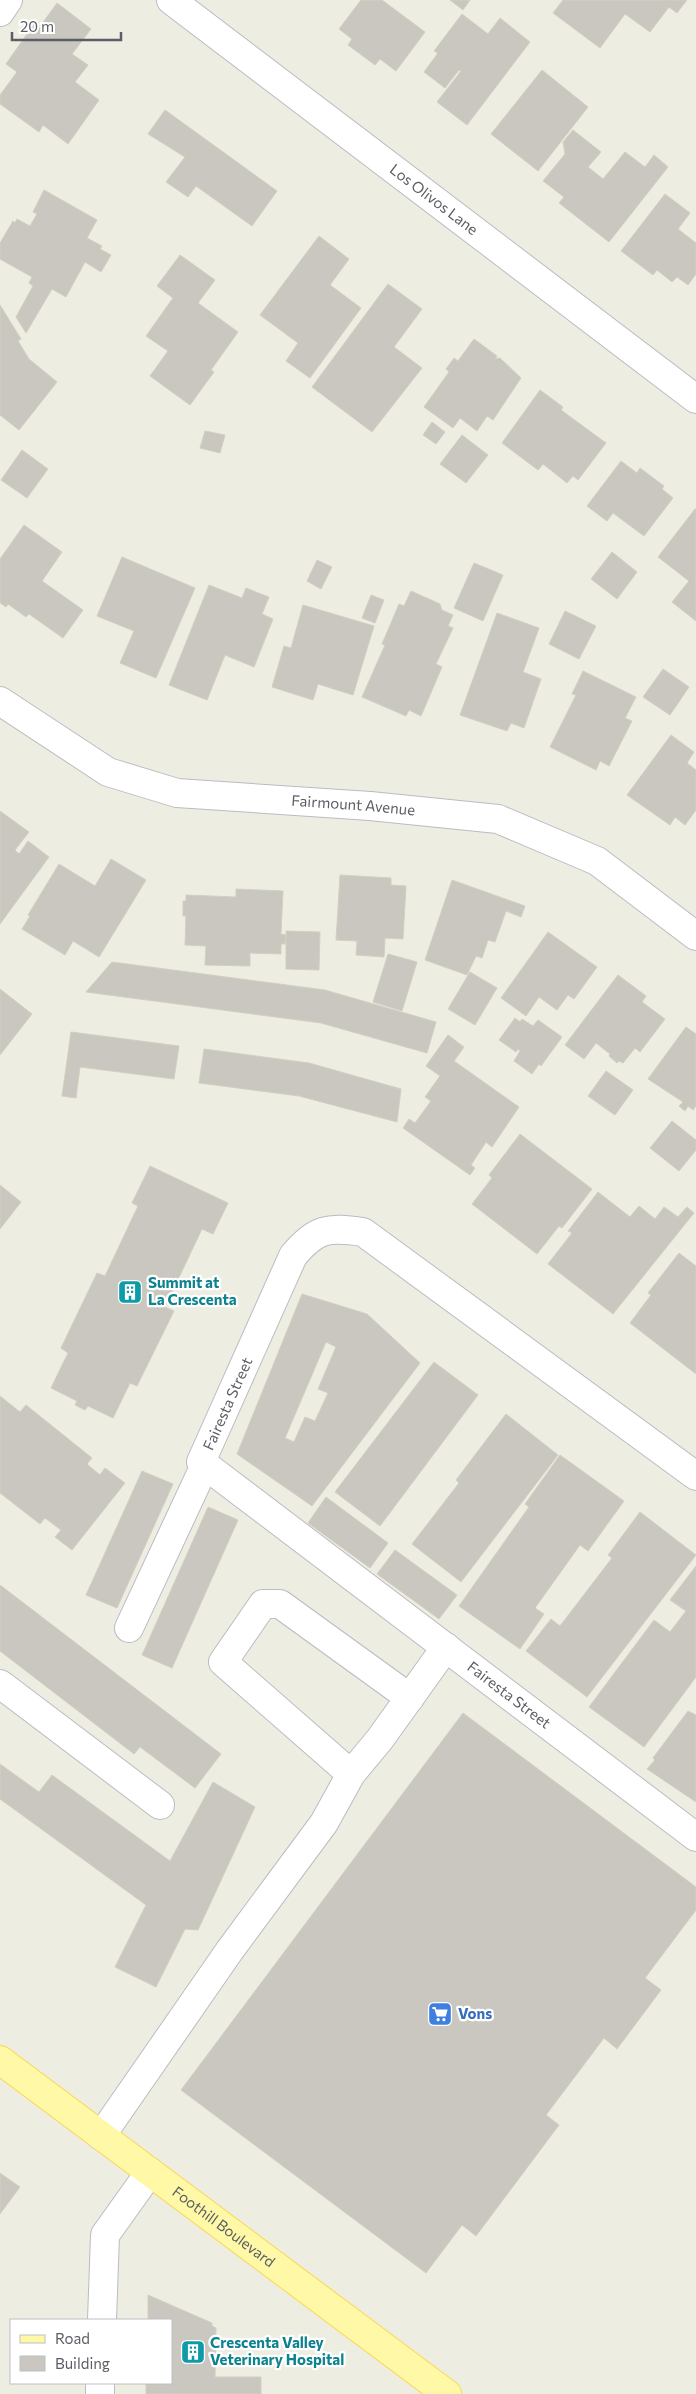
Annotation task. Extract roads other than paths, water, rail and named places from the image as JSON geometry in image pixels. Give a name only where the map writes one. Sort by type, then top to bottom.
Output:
[{"type":"main road","name":"Foothill Boulevard","points":[[0,2060],[447,2394]]},
{"type":"street","points":[[0,12],[8,0]]},
{"type":"street","name":"Los Olivos Lane","points":[[171,0],[696,399]]},
{"type":"street","name":"Fairmount Avenue","points":[[0,701],[108,772],[177,793],[370,806],[498,818],[597,861],[696,936]]},
{"type":"street","name":"Fairesta Street","points":[[696,1476],[363,1232],[343,1229],[321,1231],[307,1239],[294,1256],[201,1462],[696,1837]]},
{"type":"street","points":[[129,1628],[205,1466]]},
{"type":"street","points":[[351,1774],[223,1662],[263,1604],[280,1604],[410,1698]]},
{"type":"street","points":[[101,2136],[230,1950],[324,1823],[351,1774],[410,1698],[446,1647]]},
{"type":"street","points":[[0,1684],[160,1805]]},
{"type":"street","points":[[102,2319],[105,2236],[150,2172]]},
{"type":"place","name":"Summit at La Crescenta","points":[[130,1292]]},
{"type":"place","name":"Vons","points":[[440,2014]]},
{"type":"place","name":"Crescenta Valley Veterinary Hospital","points":[[193,2352]]}]
